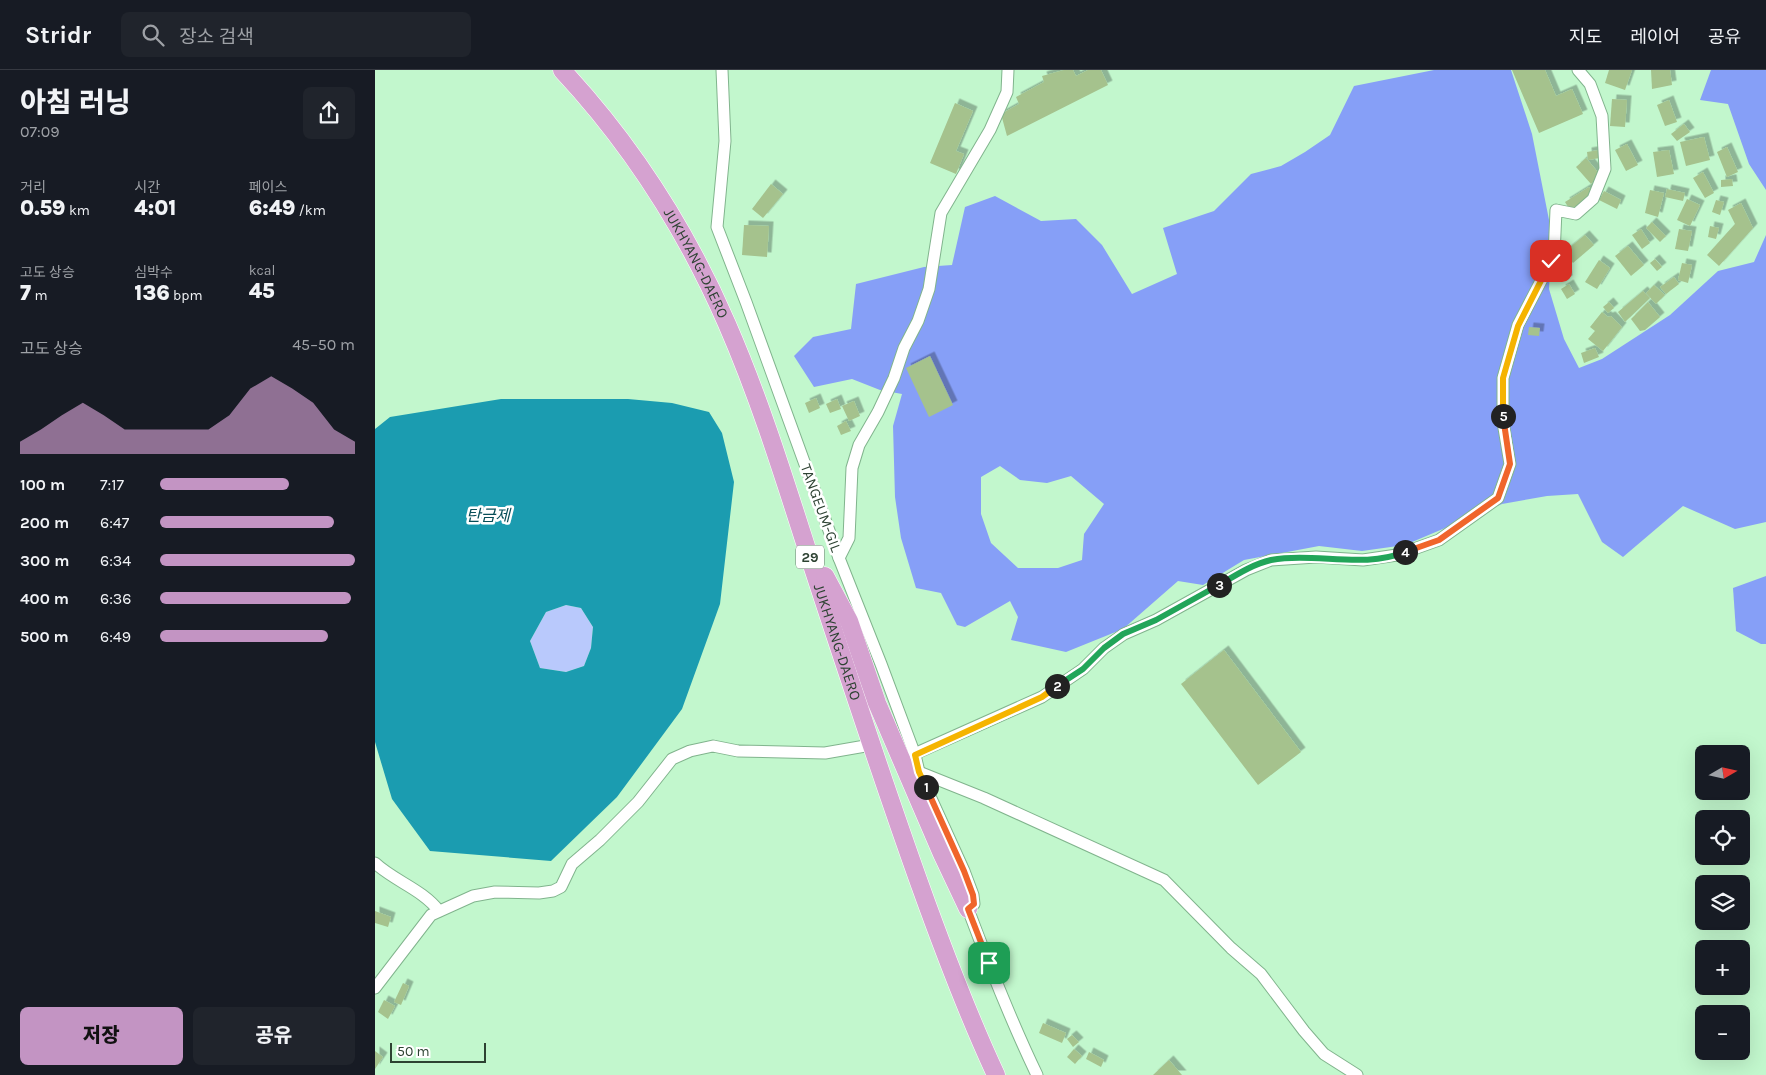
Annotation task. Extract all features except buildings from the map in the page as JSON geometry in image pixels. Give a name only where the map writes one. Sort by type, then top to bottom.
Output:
[{"type":"main road","name":"JUKHYANG-DAERO","points":[[562,70],[619,140],[668,210],[728,325],[748,376],[801,529],[871,745],[958,990],[996,1075]]},
{"type":"main road","points":[[801,529],[849,621],[877,703],[908,758],[941,854],[968,909]]},
{"type":"street","name":"TANGEUM-GIL","points":[[722,70],[725,141],[717,227],[839,558]]},
{"type":"street","name":"TANGEUM-GIL","points":[[839,558],[849,538],[852,468],[859,445],[890,387],[904,348],[918,321],[929,289],[941,212],[990,130],[1007,92],[1008,70]]},
{"type":"street","points":[[908,758],[1042,697],[1083,669],[1104,648],[1123,634],[1156,620],[1246,570],[1271,560],[1316,557],[1363,560],[1397,556],[1439,540],[1498,498],[1510,464],[1503,422],[1503,378],[1518,326],[1554,256],[1556,210],[1576,214],[1593,199],[1605,169],[1602,116],[1590,84],[1578,70]]},
{"type":"street","points":[[839,558],[881,664],[908,758],[919,772],[964,871],[973,895],[974,904],[968,909],[1016,1032],[1037,1075]]},
{"type":"street","points":[[375,988],[431,915],[473,896],[495,892],[539,893],[553,891],[561,887],[573,864],[638,802],[672,759],[690,751],[713,746],[737,751],[825,753],[871,745]]},
{"type":"street","points":[[919,772],[984,798],[1165,880],[1231,948],[1261,974],[1304,1032],[1324,1054],[1357,1075]]},
{"type":"street","points":[[375,863],[397,880],[423,896],[439,911]]},
{"type":"shaded area","points":[[1434,70],[1511,70],[1532,134],[1552,235],[1549,289],[1564,339],[1579,368],[1602,359],[1670,315],[1718,271],[1754,262],[1766,235],[1766,522],[1735,529],[1683,506],[1623,557],[1602,542],[1578,494],[1547,496],[1502,504],[1405,545],[1362,551],[1319,546],[1244,560],[1203,585],[1178,581],[1123,629],[1066,652],[1011,640],[1018,617],[1010,601],[965,627],[957,625],[941,593],[916,588],[901,538],[895,497],[893,426],[902,394],[880,390],[852,379],[814,387],[794,356],[813,337],[851,329],[856,284],[924,267],[952,265],[965,207],[995,196],[1041,221],[1076,219],[1102,245],[1132,294],[1177,274],[1163,228],[1214,211],[1251,174],[1281,166],[1330,135],[1354,86]],"holes":[[[1000,466],[1020,480],[1047,483],[1071,476],[1104,504],[1084,534],[1082,560],[1058,568],[1018,568],[991,543],[981,514],[981,477]]]},
{"type":"shaded area","points":[[1711,70],[1766,70],[1766,190],[1749,164],[1728,104],[1700,100]]},
{"type":"shaded area","points":[[1766,576],[1766,644],[1761,644],[1736,631],[1733,588]]},
{"type":"shaded area","points":[[566,605],[581,608],[593,627],[591,648],[584,666],[566,672],[540,668],[530,641],[546,612]]},
{"type":"water","name":"탄금제","points":[[501,399],[628,399],[672,403],[709,412],[722,433],[734,482],[720,604],[682,709],[617,797],[551,861],[430,851],[392,799],[375,742],[375,429],[390,417]],"holes":[[[566,605],[581,608],[593,627],[591,648],[584,666],[566,672],[540,668],[530,641],[546,612]]]},
{"type":"route","points":[[989,963],[968,909],[974,904],[973,895],[919,772],[915,755],[1042,697],[1083,669],[1104,648],[1123,634],[1156,620],[1246,570],[1271,560],[1316,557],[1363,560],[1397,556],[1439,540],[1498,498],[1510,464],[1503,422],[1503,378],[1518,326],[1551,261]]}]
